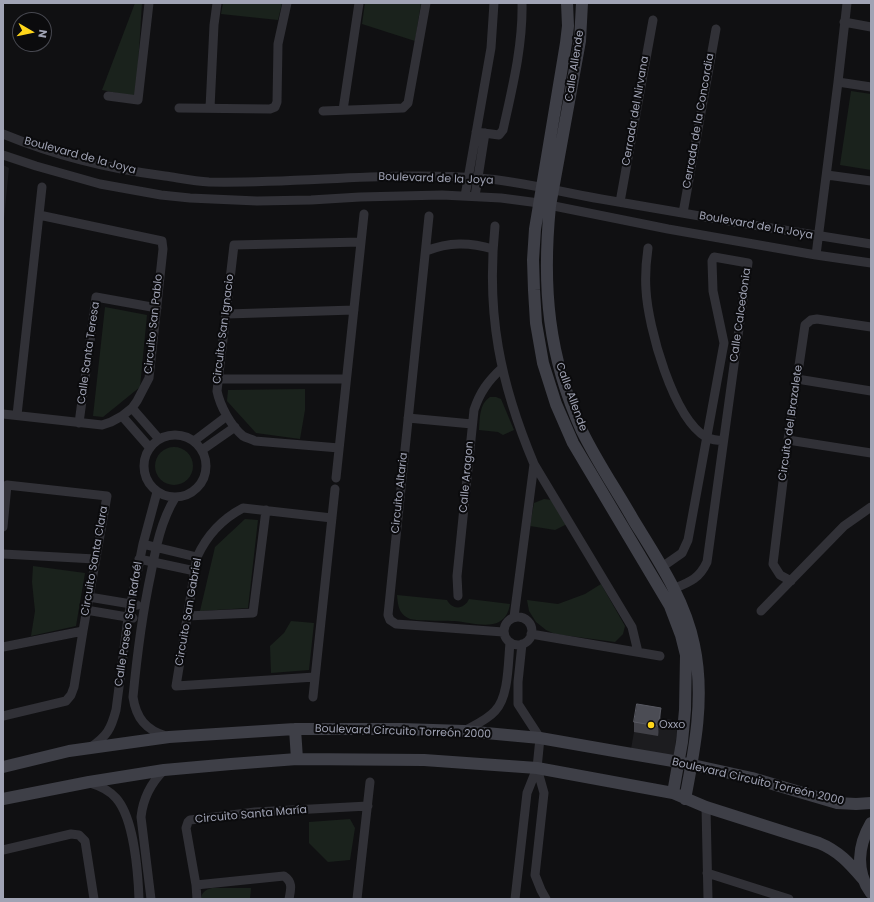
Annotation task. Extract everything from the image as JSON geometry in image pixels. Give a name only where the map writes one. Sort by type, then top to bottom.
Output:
[{"type":"main road","name":"Calle Allende","points":[[568,3],[566,43],[545,204],[547,291],[550,324],[557,361],[582,431],[598,461],[662,567],[685,611],[690,626],[695,646],[699,704],[696,740],[685,799]]},
{"type":"main road","name":"Calle Allende","points":[[547,189],[580,41],[582,3]]},
{"type":"main road","name":"Calle Allende","points":[[545,204],[535,228],[533,260],[536,323],[543,363],[556,404],[573,443],[670,606],[681,635],[686,655],[685,710],[679,762],[673,794]]},
{"type":"main road","name":"Boulevard Circuito Torreón 2000","points":[[3,767],[68,751],[169,737],[295,729],[402,729],[464,731],[540,738],[679,762],[752,778],[837,802],[856,804],[871,803]]},
{"type":"main road","points":[[295,729],[297,759]]},
{"type":"main road","points":[[3,798],[164,770],[297,759],[424,760],[537,768],[673,794],[830,847],[841,854],[863,880],[871,893]]},
{"type":"main road","points":[[863,880],[860,865],[860,850],[864,835],[871,823]]},
{"type":"street","points":[[108,96],[138,100],[149,3]]},
{"type":"street","points":[[210,108],[214,25],[217,3]]},
{"type":"street","points":[[179,108],[270,109],[277,105],[278,44],[286,3]]},
{"type":"street","points":[[343,110],[359,3]]},
{"type":"street","points":[[323,111],[403,108],[408,103],[426,3]]},
{"type":"street","points":[[475,196],[473,178],[493,29],[494,3]]},
{"type":"street","points":[[480,132],[499,135],[503,130],[518,55],[521,32],[522,3]]},
{"type":"street","points":[[816,255],[847,3]]},
{"type":"street","name":"Cerrada del Nirvana","points":[[620,202],[653,20]]},
{"type":"street","points":[[844,22],[871,26]]},
{"type":"street","name":"Cerrada de la Concordia","points":[[682,213],[716,29]]},
{"type":"street","points":[[838,82],[871,87]]},
{"type":"street","name":"Boulevard de la Joya","points":[[3,134],[23,142],[131,172],[207,182],[419,176],[473,178],[547,189],[871,244]]},
{"type":"street","name":"Boulevard de la Joya","points":[[3,155],[42,168],[100,184],[161,195],[257,201],[311,200],[368,196],[475,196],[501,198],[545,204],[668,229],[816,255],[871,262]]},
{"type":"street","points":[[827,175],[871,181]]},
{"type":"street","points":[[465,196],[473,178]]},
{"type":"street","points":[[17,415],[42,187]]},
{"type":"street","name":"Circuito San Pablo","points":[[3,414],[102,425],[122,416],[132,408],[141,395],[149,378],[163,249],[162,241],[39,214]]},
{"type":"street","points":[[336,478],[364,214]]},
{"type":"street","name":"Circuito Altaria","points":[[429,216],[388,615],[390,620],[396,624],[503,632]]},
{"type":"street","points":[[495,226],[492,276],[494,320],[502,368],[514,413],[534,464],[632,626],[638,652]]},
{"type":"street","name":"Circuito San Ignacio","points":[[339,448],[255,441],[244,436],[235,427],[220,404],[217,392],[218,379],[227,314],[234,244],[361,242]]},
{"type":"street","points":[[426,251],[438,246],[452,243],[480,245],[493,249]]},
{"type":"street","points":[[648,248],[646,291],[651,328],[660,359],[674,393],[688,420],[707,438],[723,441]]},
{"type":"street","name":"Calle Calcedonia","points":[[662,567],[682,553],[686,547],[724,343],[714,291],[712,261],[714,257],[748,264],[707,562],[696,579],[673,589]]},
{"type":"street","name":"Calle Santa Teresa","points":[[80,423],[96,296],[157,308]]},
{"type":"street","points":[[227,314],[354,310]]},
{"type":"street","name":"Circuito del Brazalete","points":[[791,580],[780,575],[773,564],[788,440],[805,325],[816,319],[871,327]]},
{"type":"street","points":[[724,343],[736,344]]},
{"type":"street","name":"Calle Aragon","points":[[458,596],[457,576],[474,410],[478,397],[489,380],[502,368]]},
{"type":"street","points":[[218,379],[346,379]]},
{"type":"street","points":[[797,379],[871,391]]},
{"type":"street","points":[[132,408],[160,439]]},
{"type":"street","points":[[122,416],[150,448]]},
{"type":"street","points":[[194,441],[227,416]]},
{"type":"street","points":[[408,418],[472,424]]},
{"type":"street","points":[[202,450],[235,427]]},
{"type":"street","points":[[177,435],[194,441],[202,450],[207,463],[205,476],[198,488],[188,496],[175,498],[168,497],[157,492],[152,487],[145,475],[144,461],[150,448],[160,439],[177,435]]},
{"type":"street","points":[[788,440],[871,453]]},
{"type":"street","points":[[514,617],[534,464]]},
{"type":"street","name":"Circuito Santa Clara","points":[[3,527],[7,485],[106,496],[74,687],[71,695],[66,700],[3,716]]},
{"type":"street","points":[[313,697],[335,489]]},
{"type":"street","name":"Calle Paseo San Rafaél","points":[[89,748],[104,738],[112,726],[116,710],[128,618],[139,559],[157,492]]},
{"type":"street","name":"Calle Paseo San Rafaél","points":[[169,737],[155,733],[143,722],[135,709],[133,697],[142,620],[153,562],[164,519],[175,498]]},
{"type":"street","points":[[761,611],[844,526],[871,507]]},
{"type":"street","name":"Circuito San Gabriel","points":[[315,677],[176,686],[194,571],[198,557],[207,538],[231,515],[243,508],[332,518]]},
{"type":"street","points":[[187,616],[253,612],[266,510]]},
{"type":"street","points":[[143,544],[198,557]]},
{"type":"street","points":[[3,554],[95,559]]},
{"type":"street","points":[[139,559],[194,571]]},
{"type":"street","points":[[89,597],[144,607]]},
{"type":"street","points":[[86,610],[142,620]]},
{"type":"street","points":[[518,616],[528,620],[532,629],[528,640],[522,644],[510,643],[504,636],[503,632],[506,623],[514,617],[518,616]]},
{"type":"street","points":[[3,647],[83,630]]},
{"type":"street","points":[[531,634],[660,656]]},
{"type":"street","points":[[464,731],[487,718],[502,702],[508,669],[510,643]]},
{"type":"street","points":[[515,899],[527,793],[537,768],[540,738],[518,704],[522,644]]},
{"type":"street","points":[[508,669],[520,670]]},
{"type":"street","points":[[502,702],[518,704]]},
{"type":"street","points":[[537,768],[544,793],[535,875],[546,899]]},
{"type":"street","points":[[151,899],[141,817],[145,795],[156,778],[164,770]]},
{"type":"street","points":[[89,782],[109,792],[117,799],[127,818],[136,864],[139,899]]},
{"type":"street","points":[[357,899],[370,782]]},
{"type":"street","name":"Circuito Santa María","points":[[196,899],[196,885],[186,828],[190,820],[255,812],[368,806]]},
{"type":"street","points":[[706,806],[708,899]]},
{"type":"street","points":[[3,850],[71,834],[78,835],[85,841],[91,898]]},
{"type":"street","points":[[518,873],[535,875]]},
{"type":"street","points":[[708,873],[789,899]]},
{"type":"street","points":[[196,885],[284,876],[289,879],[291,884],[289,899]]},
{"type":"shaded area","points":[[135,3],[142,3],[136,97],[102,90]]},
{"type":"shaded area","points":[[223,3],[282,3],[278,20],[221,14]]},
{"type":"shaded area","points":[[365,3],[421,3],[415,41],[362,24]]},
{"type":"shaded area","points":[[851,91],[871,94],[871,170],[840,165]]},
{"type":"shaded area","points":[[3,165],[9,168],[3,229]]},
{"type":"shaded area","points":[[105,307],[147,315],[140,387],[103,417],[93,416]]},
{"type":"shaded area","points":[[305,389],[305,410],[300,439],[256,433],[227,401],[228,390]]},
{"type":"shaded area","points":[[490,397],[501,399],[514,430],[503,435],[498,432],[479,430],[482,408],[486,400]]},
{"type":"shaded area","points":[[170,447],[178,447],[188,452],[192,459],[192,473],[188,480],[178,485],[170,485],[160,480],[158,477],[155,470],[155,462],[160,452],[163,450]]},
{"type":"shaded area","points":[[544,499],[552,500],[567,524],[555,530],[530,526],[534,503]]},
{"type":"shaded area","points":[[245,519],[258,520],[248,608],[200,611],[215,547]]},
{"type":"shaded area","points":[[33,566],[85,573],[76,626],[31,636],[35,611],[32,582]]},
{"type":"shaded area","points":[[601,584],[625,626],[623,634],[615,642],[555,634],[546,630],[536,622],[529,611],[527,600],[558,604],[585,594]]},
{"type":"shaded area","points":[[397,595],[447,600],[452,606],[455,607],[461,607],[467,603],[469,599],[510,604],[508,612],[499,622],[489,625],[454,621],[417,620],[408,618],[402,614],[399,608]]},
{"type":"shaded area","points":[[291,621],[314,623],[309,670],[271,673],[270,646],[284,633]]},
{"type":"shaded area","points":[[661,718],[678,721],[674,757],[631,749],[634,732]]},
{"type":"shaded area","points":[[350,819],[355,828],[350,860],[328,862],[309,843],[309,822]]},
{"type":"shaded area","points":[[212,888],[251,888],[250,899],[201,899],[204,892]]},
{"type":"building","points":[[637,704],[661,708],[658,726],[634,722]]},
{"type":"place","name":"Oxxo","points":[[651,725]]}]
